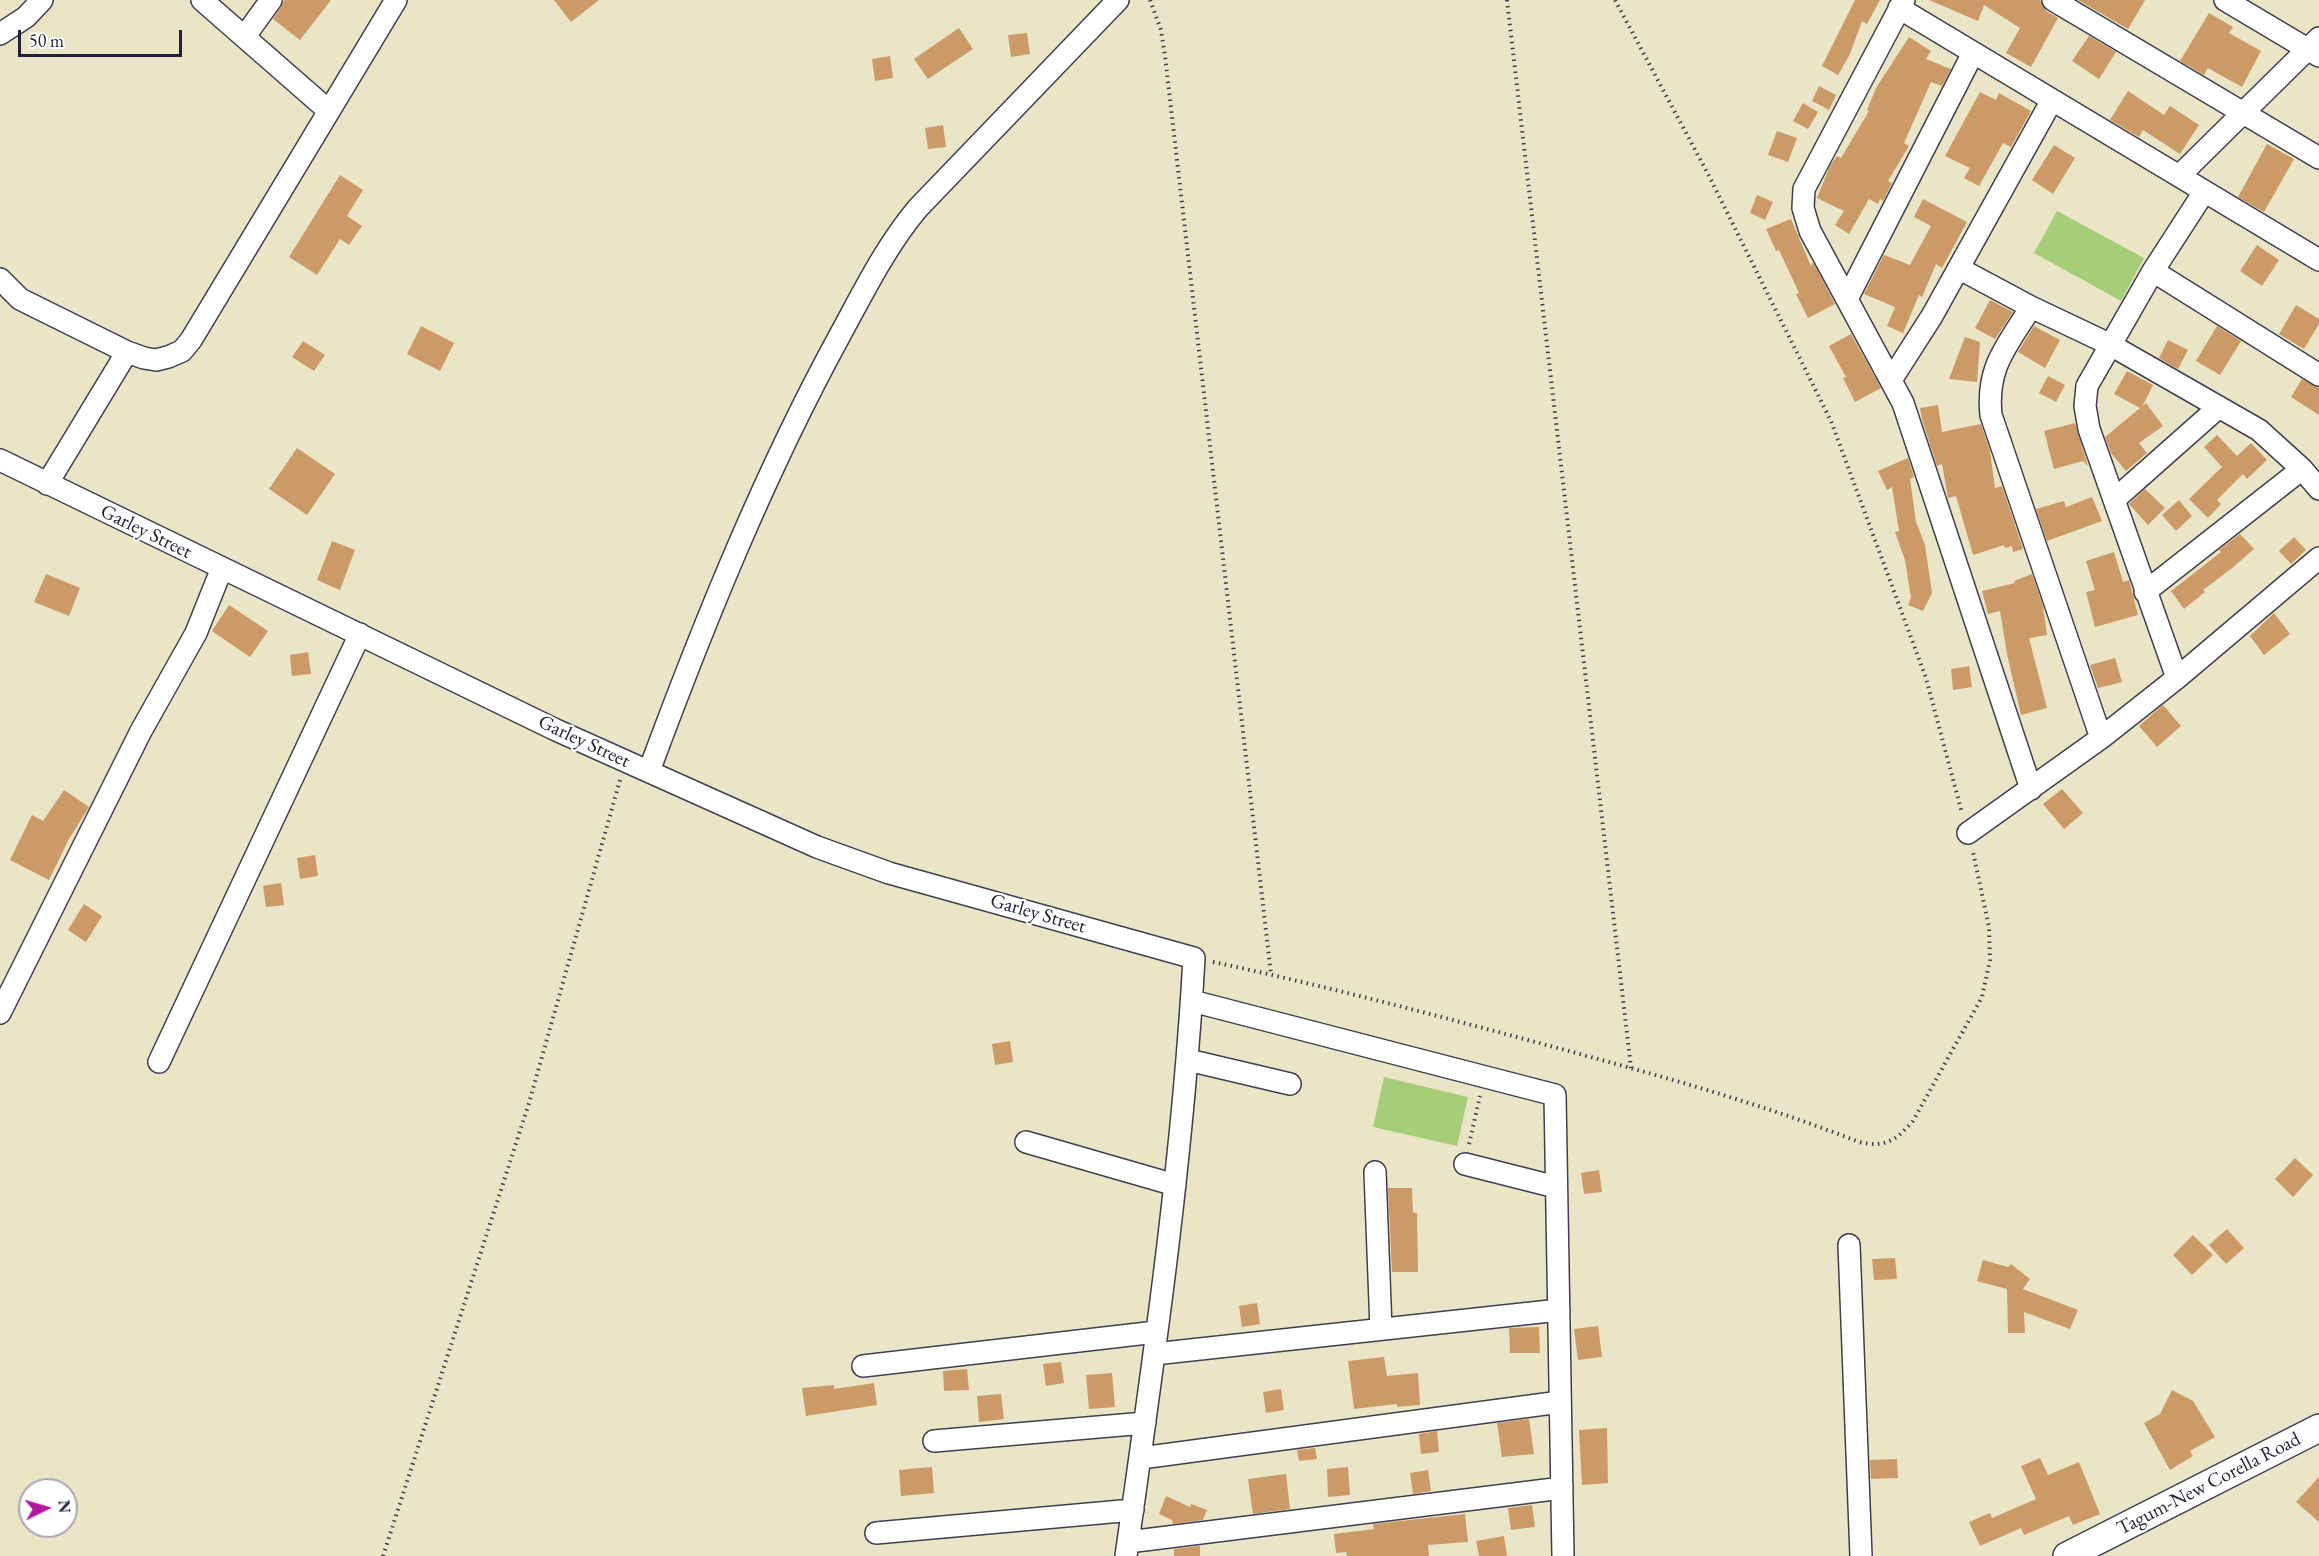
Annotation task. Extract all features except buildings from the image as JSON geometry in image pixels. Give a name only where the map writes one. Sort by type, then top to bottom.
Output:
[{"type":"main road","name":"Tagum-New Corella Road","points":[[2067,1556],[2319,1428]]},
{"type":"street","points":[[0,34],[26,17],[42,0]]},
{"type":"street","points":[[202,0],[246,36],[329,111]]},
{"type":"street","points":[[246,36],[271,0]]},
{"type":"street","points":[[0,279],[20,299],[127,352],[156,360],[182,351],[191,340],[396,0]]},
{"type":"street","points":[[649,771],[681,685],[783,447],[812,386],[898,231],[1118,0]]},
{"type":"street","points":[[2053,0],[2319,158]]},
{"type":"street","points":[[2179,176],[2243,113],[2315,48],[2225,0]]},
{"type":"street","points":[[2031,789],[1914,434],[1891,380],[1810,231],[1802,197],[1804,189],[1902,4],[1973,53],[2319,260]]},
{"type":"street","points":[[1847,299],[1973,53]]},
{"type":"street","points":[[1891,380],[1960,269],[2052,100]]},
{"type":"street","points":[[2177,678],[2089,429],[2085,406],[2087,386],[2109,344],[2204,192]]},
{"type":"street","points":[[1960,269],[2031,307],[2109,344],[2259,430],[2302,469],[2319,489]]},
{"type":"street","points":[[2153,271],[2319,375]]},
{"type":"street","points":[[2031,307],[1994,368],[1989,386],[1991,415],[2101,738]]},
{"type":"street","points":[[47,484],[127,352]]},
{"type":"street","points":[[2114,500],[2219,407]]},
{"type":"street","name":"Garley Street","points":[[0,460],[625,761],[817,848],[889,873],[1194,958]]},
{"type":"street","points":[[2145,592],[2302,469]]},
{"type":"street","points":[[1968,833],[2101,738],[2177,678],[2319,558]]},
{"type":"street","points":[[0,1013],[141,731],[196,633],[222,568]]},
{"type":"street","points":[[159,1062],[360,634]]},
{"type":"street","points":[[1194,958],[1188,1060],[1174,1185],[1141,1458],[1127,1549],[1562,1488]]},
{"type":"street","points":[[1192,1001],[1555,1095],[1563,1556]]},
{"type":"street","points":[[1188,1060],[1290,1084]]},
{"type":"street","points":[[1026,1142],[1174,1185]]},
{"type":"street","points":[[1465,1164],[1557,1187]]},
{"type":"street","points":[[1376,1172],[1381,1329]]},
{"type":"street","points":[[1850,1245],[1861,1556]]},
{"type":"street","points":[[1154,1354],[1559,1310]]},
{"type":"street","points":[[863,1366],[1156,1332]]},
{"type":"street","points":[[1141,1458],[1560,1402]]},
{"type":"street","points":[[934,1441],[1145,1423]]},
{"type":"street","points":[[876,1533],[1133,1510]]},
{"type":"path","points":[[1150,0],[1161,30],[1165,56],[1271,974]]},
{"type":"path","points":[[1507,0],[1631,1068]]},
{"type":"path","points":[[1194,958],[1271,974],[1631,1068],[1760,1107],[1873,1145],[1887,1143],[1901,1134],[1913,1121],[1982,997],[1990,960],[1989,927],[1968,833],[1926,678],[1831,421],[1713,184],[1615,0]]},
{"type":"path","points":[[383,1556],[529,1102],[625,761]]},
{"type":"path","points":[[1465,1164],[1484,1077]]},
{"type":"green space","points":[[2057,211],[2144,258],[2121,301],[2034,253]]},
{"type":"green space","points":[[1384,1077],[1468,1097],[1457,1146],[1373,1127]]}]
